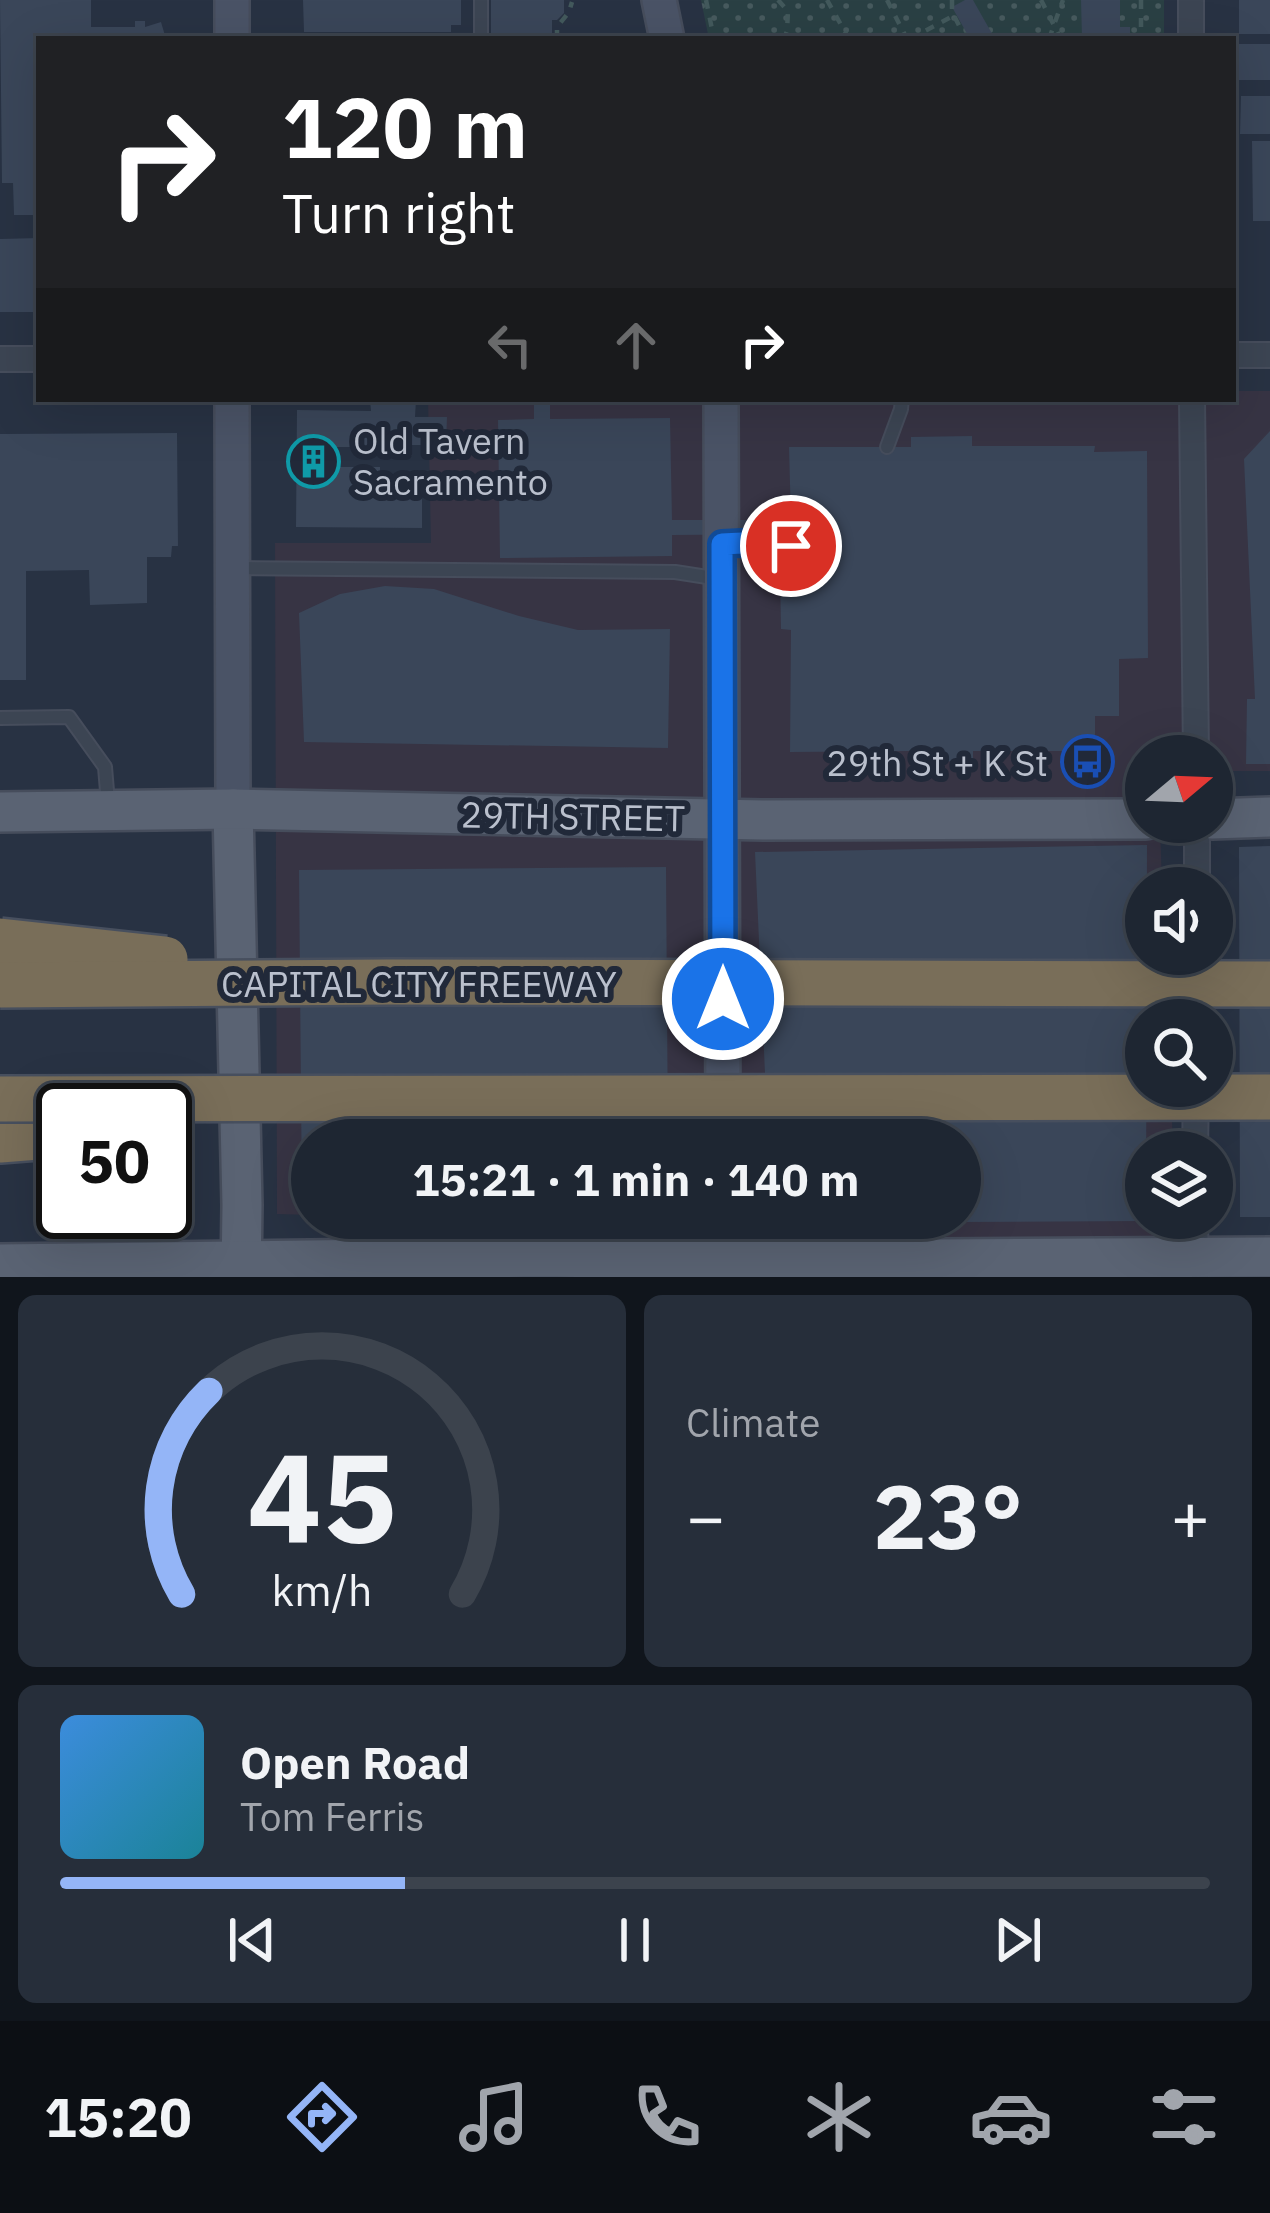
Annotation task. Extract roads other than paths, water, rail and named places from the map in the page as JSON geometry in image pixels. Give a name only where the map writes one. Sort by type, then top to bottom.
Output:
[{"type":"highway","points":[[0,941],[388,982]]},
{"type":"highway","name":"CAPITAL CITY FREEWAY","points":[[0,985],[1270,984]]},
{"type":"highway","points":[[0,1100],[1270,1097]]},
{"type":"highway","points":[[192,1125],[408,1100]]},
{"type":"highway","points":[[0,1140],[36,1137]]},
{"type":"main road","points":[[232,0],[232,36]]},
{"type":"main road","points":[[659,0],[666,36]]},
{"type":"main road","points":[[232,402],[241,1269]]},
{"type":"main road","points":[[721,402],[738,540],[722,579],[723,1119]]},
{"type":"main road","name":"29TH STREET","points":[[0,812],[233,808],[722,819],[1125,819]]},
{"type":"main road","points":[[1233,818],[1270,817]]},
{"type":"main road","points":[[25,1268],[1102,1268],[1196,1267],[1270,1257]]},
{"type":"street","points":[[1191,0],[1191,36]]},
{"type":"street","points":[[1236,356],[1270,355]]},
{"type":"street","points":[[0,359],[36,359]]},
{"type":"street","points":[[1192,402],[1196,735]]},
{"type":"lane","points":[[481,0],[481,36]]},
{"type":"lane","points":[[886,447],[902,402]]},
{"type":"lane","points":[[766,520],[791,506]]},
{"type":"lane","points":[[738,540],[760,548],[791,546]]},
{"type":"lane","points":[[232,568],[675,572],[722,579]]},
{"type":"lane","points":[[0,718],[69,717],[105,766],[109,811]]},
{"type":"place","name":"Old Tavern Sacramento","points":[[314,461]]},
{"type":"place","name":"29th St + K St","points":[[1087,762]]}]
